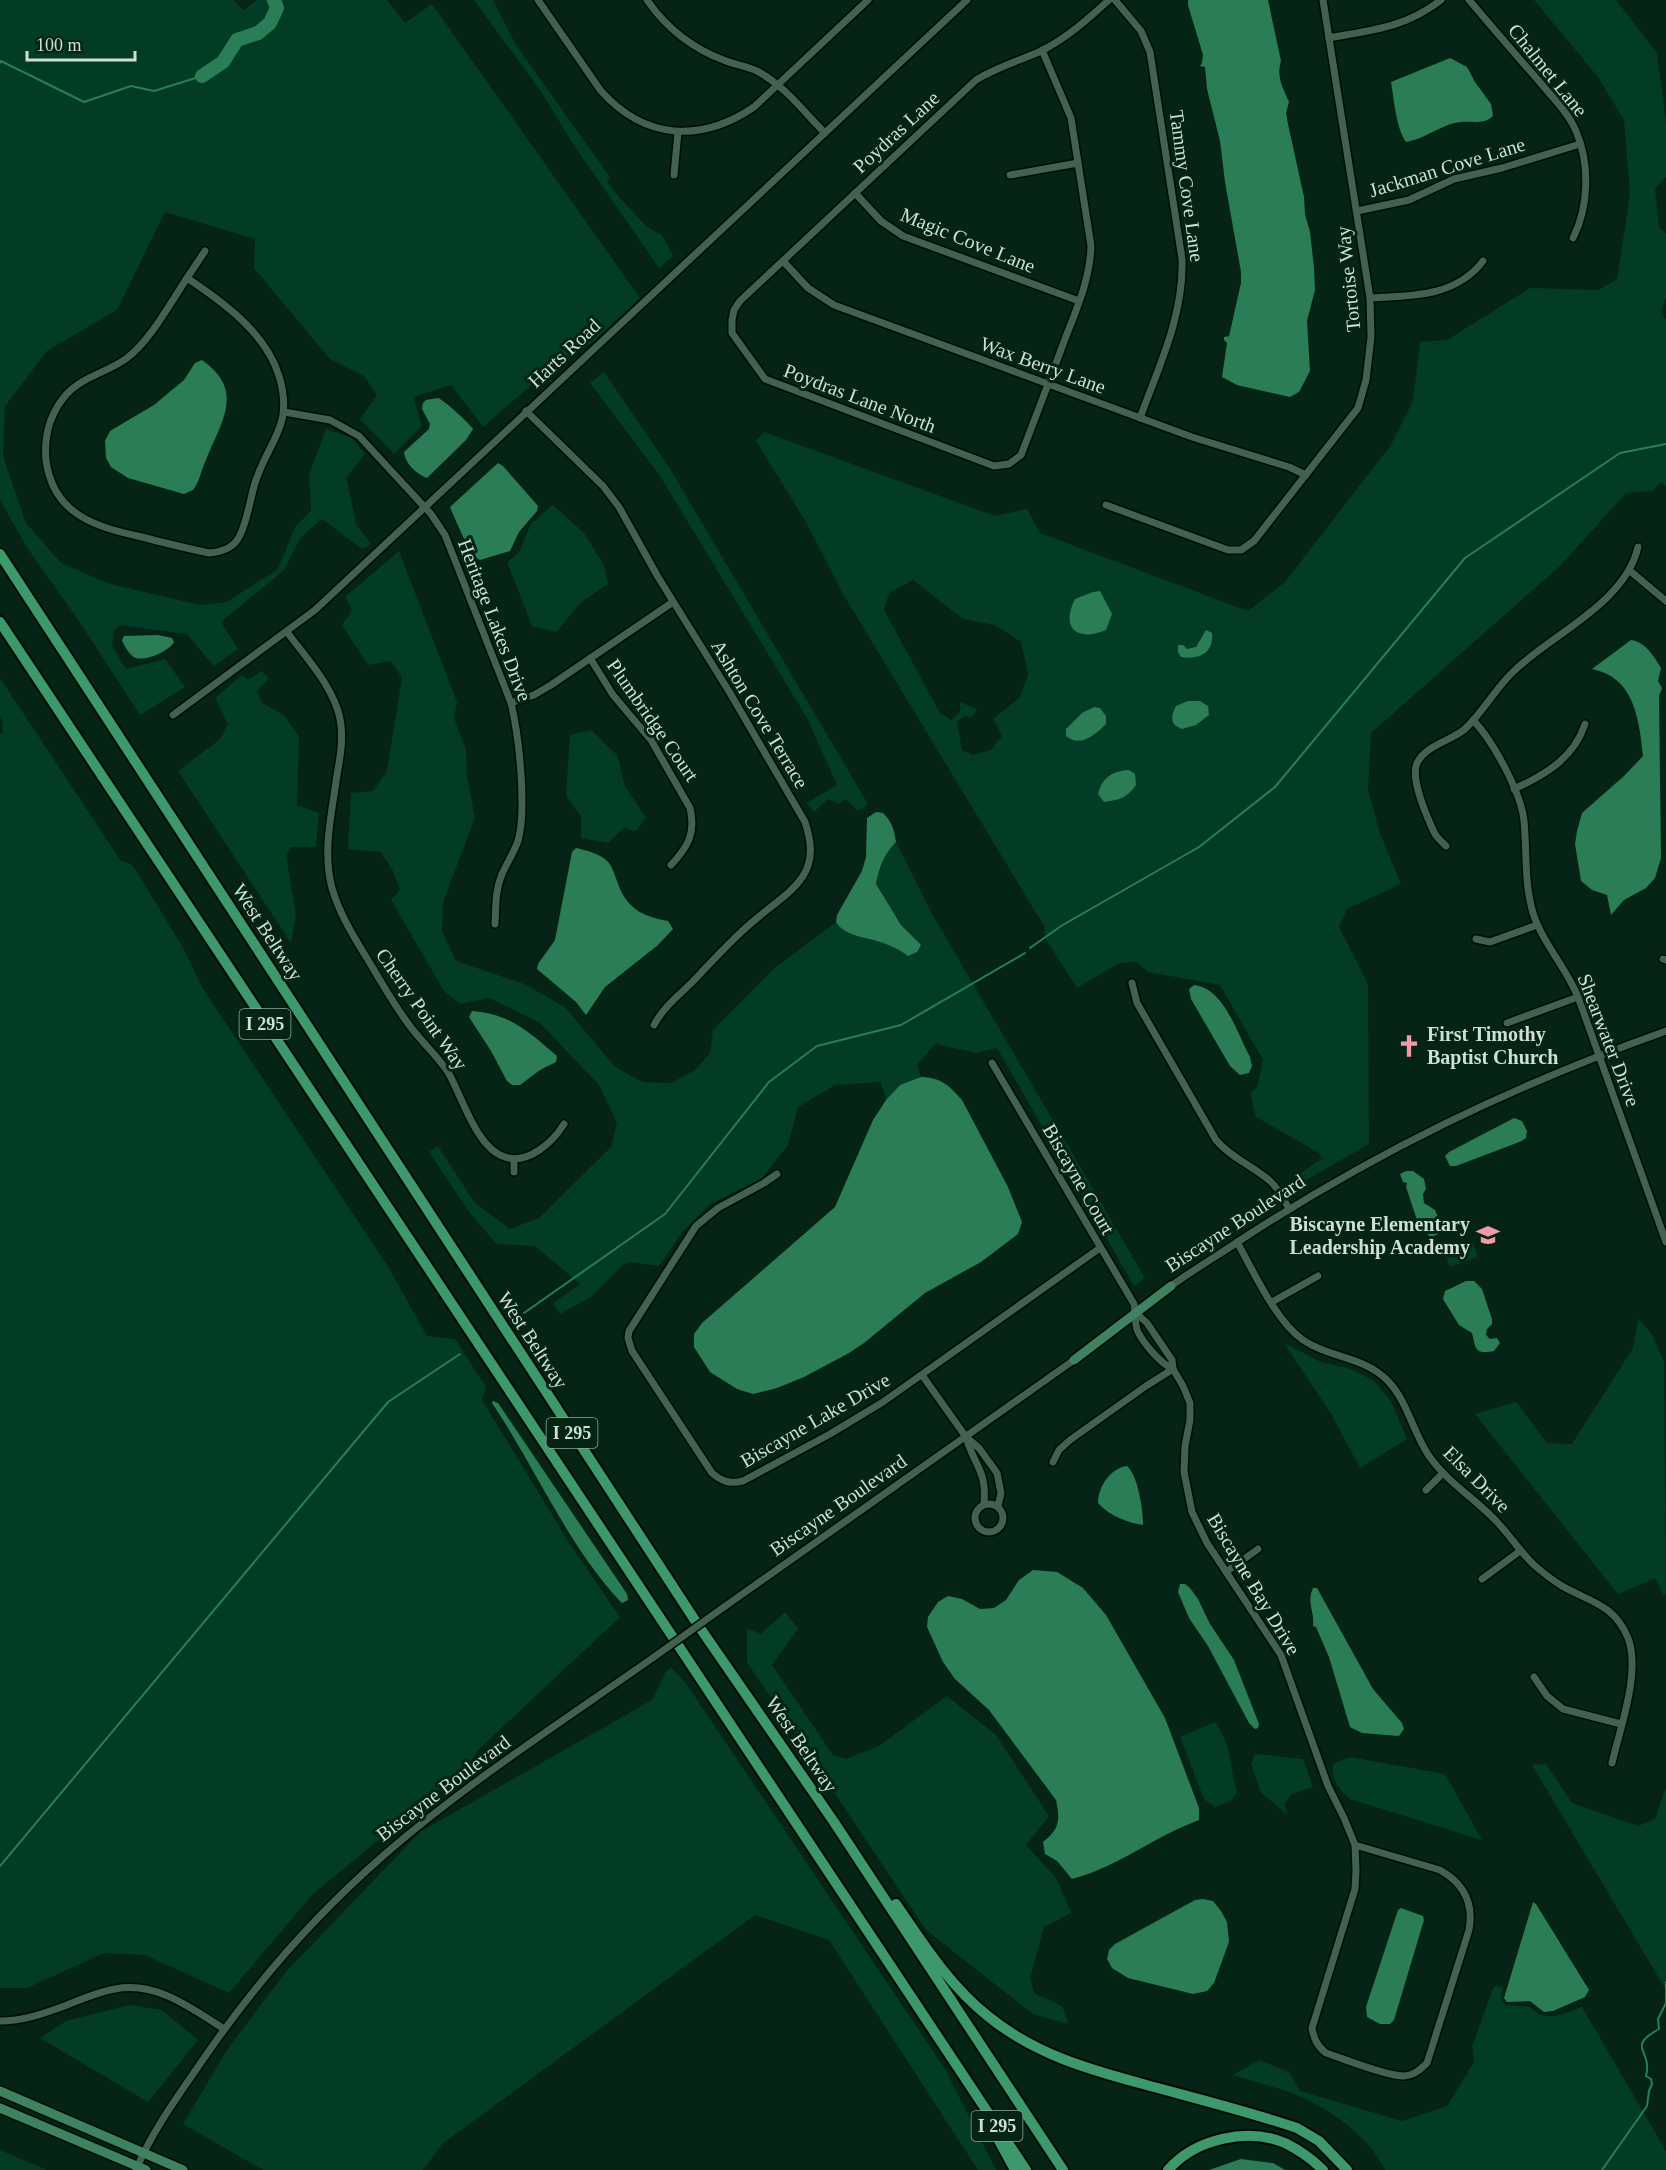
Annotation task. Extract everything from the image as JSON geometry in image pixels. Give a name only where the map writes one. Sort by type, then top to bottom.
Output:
[{"type":"highway","name":"West Beltway","points":[[0,554],[698,1625],[834,1822],[1063,2170]]},
{"type":"highway","name":"I 295","points":[[0,622],[1026,2170]]},
{"type":"highway","points":[[834,1822],[877,1877],[948,1977],[974,2004],[1008,2031],[1031,2046],[1082,2067],[1297,2128],[1319,2141],[1347,2170]]},
{"type":"highway","points":[[968,2081],[1015,2170]]},
{"type":"highway","points":[[1168,2170],[1183,2156],[1206,2144],[1246,2136],[1284,2143],[1309,2157],[1323,2170]]},
{"type":"main road","name":"Biscayne Boulevard","points":[[1074,1360],[1171,1286]]},
{"type":"main road","points":[[0,2091],[183,2170]]},
{"type":"main road","points":[[0,2108],[140,2169]]},
{"type":"street","points":[[538,0],[601,91],[612,103],[648,124],[678,132],[701,130],[728,123],[754,107],[868,0]]},
{"type":"street","points":[[647,0],[675,32],[692,45],[727,62],[756,71],[777,85],[825,133]]},
{"type":"street","name":"Harts Road","points":[[173,715],[315,610],[967,0]]},
{"type":"street","name":"Poydras Lane","points":[[732,320],[734,310],[740,301],[976,80],[1002,66],[1042,50],[1082,25],[1109,0]]},
{"type":"street","name":"Tammy Cove Lane","points":[[1115,0],[1141,31],[1150,52],[1182,258],[1183,276],[1179,307],[1140,418]]},
{"type":"street","name":"Tortoise Way","points":[[1106,505],[1228,550],[1241,550],[1254,541],[1351,419],[1363,395],[1371,337],[1370,298],[1323,0]]},
{"type":"street","points":[[1329,38],[1394,26],[1411,20],[1441,0]]},
{"type":"street","name":"Chalmet Lane","points":[[1469,0],[1563,110],[1576,130],[1586,175],[1581,222],[1574,238]]},
{"type":"street","points":[[1042,50],[1067,107],[1091,246],[1089,274],[1048,384]]},
{"type":"street","points":[[674,175],[678,132]]},
{"type":"street","name":"Jackman Cove Lane","points":[[1357,211],[1409,200],[1469,174],[1502,168],[1580,144]]},
{"type":"street","points":[[1010,174],[1078,163]]},
{"type":"street","name":"Magic Cove Lane","points":[[855,193],[881,221],[903,236],[1079,301]]},
{"type":"street","points":[[187,278],[219,300],[265,347],[279,375],[284,412],[274,445],[256,479],[240,536],[227,549],[209,553],[104,529],[81,518],[59,495],[47,468],[46,437],[56,409],[76,385],[127,358],[147,338],[166,308],[205,251]]},
{"type":"street","name":"Wax Berry Lane","points":[[783,261],[808,288],[820,298],[834,305],[1192,437],[1289,467],[1306,476]]},
{"type":"street","points":[[1370,298],[1415,296],[1440,291],[1473,274],[1483,261]]},
{"type":"street","name":"Poydras Lane North","points":[[732,320],[732,333],[738,343],[759,374],[771,383],[994,466],[1009,464],[1022,455],[1048,384]]},
{"type":"street","name":"Ashton Cove Terrace","points":[[526,411],[611,496],[625,516],[673,602],[730,693],[805,822],[811,850],[804,875],[794,887],[729,942],[662,1010],[654,1025]]},
{"type":"street","name":"Heritage Lakes Drive","points":[[284,412],[330,420],[346,427],[369,445],[425,506],[445,535],[511,703],[518,739],[522,818],[518,841],[498,884],[495,924]]},
{"type":"street","points":[[1446,846],[1435,834],[1419,791],[1414,775],[1416,764],[1428,751],[1458,734],[1473,720],[1516,668],[1602,602],[1629,570],[1635,560],[1638,547]]},
{"type":"street","points":[[1629,570],[1666,601]]},
{"type":"street","points":[[511,703],[534,695],[551,685],[673,602]]},
{"type":"street","name":"Cherry Point Way","points":[[287,632],[323,681],[334,701],[341,722],[341,752],[328,835],[328,852],[332,886],[342,915],[402,1015],[449,1073],[473,1123],[488,1147],[505,1157],[514,1159]]},
{"type":"street","name":"Plumbridge Court","points":[[590,658],[613,695],[651,740],[690,808],[693,820],[689,842],[671,865]]},
{"type":"street","name":"Shearwater Drive","points":[[1473,720],[1490,741],[1514,789],[1524,819],[1529,895],[1537,925],[1578,997],[1664,1229],[1666,1242]]},
{"type":"street","points":[[1514,789],[1539,778],[1555,767],[1580,740],[1585,724]]},
{"type":"street","points":[[1476,939],[1490,942],[1537,925]]},
{"type":"street","points":[[1132,983],[1137,1003],[1216,1140],[1230,1154],[1269,1180],[1289,1209]]},
{"type":"street","points":[[1507,1023],[1578,997]]},
{"type":"street","name":"Biscayne Boulevard","points":[[1171,1286],[1289,1209],[1434,1128],[1533,1082],[1666,1031]]},
{"type":"street","name":"Biscayne Court","points":[[992,1064],[1134,1304],[1136,1313]]},
{"type":"street","points":[[514,1172],[514,1159],[529,1155],[555,1138],[564,1124]]},
{"type":"street","name":"Biscayne Lake Drive","points":[[777,1174],[718,1208],[696,1226],[629,1331],[628,1338],[632,1352],[712,1473],[718,1479],[726,1482],[735,1483],[743,1480],[855,1420],[1100,1248]]},
{"type":"street","name":"Elsa Drive","points":[[1237,1242],[1280,1317],[1303,1340],[1318,1348],[1369,1366],[1384,1378],[1400,1397],[1423,1447],[1443,1473],[1498,1523],[1520,1551],[1550,1578],[1596,1601],[1610,1612],[1621,1626],[1628,1640],[1633,1668],[1612,1763]]},
{"type":"street","points":[[1272,1302],[1318,1276]]},
{"type":"street","name":"Biscayne Bay Drive","points":[[1136,1313],[1137,1330],[1163,1365],[1173,1369]]},
{"type":"street","name":"Biscayne Bay Drive","points":[[1136,1313],[1147,1323],[1172,1360],[1173,1369],[1190,1403],[1184,1472],[1187,1492],[1200,1531],[1281,1655],[1328,1786],[1354,1845],[1355,1889],[1312,2028],[1316,2043],[1326,2053],[1395,2075],[1413,2074],[1427,2063],[1471,1918],[1466,1895],[1452,1877],[1440,1870],[1354,1845]]},
{"type":"street","name":"Biscayne Boulevard","points":[[140,2169],[144,2153],[185,2086],[224,2029],[288,1950],[385,1854],[467,1790],[1074,1360]]},
{"type":"street","points":[[1053,1462],[1059,1450],[1070,1440],[1173,1369]]},
{"type":"street","points":[[922,1375],[966,1437],[979,1448],[997,1473],[1001,1493],[998,1506]]},
{"type":"street","points":[[966,1437],[970,1450],[984,1476],[986,1487],[984,1504]]},
{"type":"street","points":[[1426,1490],[1443,1473]]},
{"type":"street","points":[[989,1503],[998,1506],[1003,1514],[1003,1523],[997,1530],[987,1532],[979,1528],[975,1519],[977,1510],[989,1503]]},
{"type":"street","points":[[1226,1572],[1258,1549]]},
{"type":"street","points":[[1482,1579],[1520,1551]]},
{"type":"street","points":[[1534,1677],[1547,1696],[1563,1709],[1621,1724]]},
{"type":"street","points":[[0,2021],[14,2021],[37,2016],[116,1989],[140,1989],[176,1998],[224,2029]]},
{"type":"shaded area","points":[[0,0],[234,0],[243,10],[257,0],[387,0],[405,23],[432,4],[640,298],[594,341],[541,377],[483,427],[451,385],[413,397],[422,426],[394,454],[360,419],[377,395],[364,376],[330,359],[254,268],[255,239],[165,212],[117,310],[47,351],[5,406],[3,456],[26,523],[61,563],[110,584],[200,605],[227,602],[278,569],[295,527],[311,511],[309,475],[326,429],[352,438],[365,454],[346,478],[356,524],[371,544],[362,549],[322,519],[301,537],[284,570],[221,622],[238,649],[214,666],[187,634],[120,625],[114,631],[112,646],[126,669],[165,659],[185,687],[140,715],[75,615],[28,549],[0,500]]},
{"type":"shaded area","points":[[474,0],[493,0],[516,45],[610,177],[607,182],[647,227],[662,235],[673,256],[659,268],[573,144],[542,93]]},
{"type":"shaded area","points":[[1188,0],[1268,0],[1281,61],[1280,77],[1289,102],[1286,113],[1304,197],[1314,268],[1315,290],[1307,321],[1310,371],[1299,392],[1290,397],[1237,385],[1222,377],[1227,343],[1224,337],[1229,336],[1241,283],[1241,272],[1220,141],[1207,89],[1205,67],[1200,66],[1203,55]]},
{"type":"shaded area","points":[[1534,0],[1616,0],[1657,53],[1666,122],[1666,177],[1655,189],[1659,227],[1666,233],[1666,298],[1661,312],[1666,320],[1666,486],[1661,482],[1653,491],[1626,493],[1560,566],[1371,733],[1368,789],[1379,831],[1401,884],[1347,909],[1339,927],[1368,984],[1369,1144],[1296,1186],[1292,1180],[1322,1158],[1319,1153],[1256,1117],[1250,1093],[1257,1087],[1263,1060],[1220,985],[1148,972],[1137,962],[1119,963],[1077,988],[1045,938],[1044,926],[843,594],[806,522],[756,441],[764,432],[995,516],[1027,509],[1040,533],[1248,611],[1285,582],[1391,445],[1413,401],[1420,342],[1447,340],[1530,288],[1599,290],[1617,279],[1630,194],[1624,120],[1598,77]],"holes":[[[913,580],[963,619],[995,625],[1021,642],[1028,674],[1020,697],[993,719],[1002,736],[991,750],[973,755],[962,750],[957,722],[965,716],[972,717],[977,709],[960,702],[960,712],[951,720],[940,713],[884,610],[889,593]]]},
{"type":"shaded area","points":[[1450,58],[1467,67],[1491,104],[1493,116],[1482,122],[1454,123],[1406,142],[1398,121],[1391,82]]},
{"type":"shaded area","points":[[202,360],[223,383],[227,395],[223,420],[193,490],[184,494],[128,478],[111,467],[106,458],[105,441],[110,431],[154,405],[184,380],[195,363]]},
{"type":"shaded area","points":[[604,372],[669,467],[868,804],[858,811],[846,799],[839,804],[828,799],[814,812],[807,803],[837,785],[807,718],[660,476],[590,383]]},
{"type":"shaded area","points":[[438,398],[457,412],[473,429],[466,440],[427,478],[412,468],[404,452],[429,429],[430,424],[422,409],[423,403],[426,400]]},
{"type":"shaded area","points":[[498,463],[538,506],[537,511],[519,532],[510,551],[480,560],[467,545],[450,507]]},
{"type":"shaded area","points":[[553,505],[584,533],[604,565],[608,584],[580,603],[557,632],[532,626],[507,562],[519,552],[531,524]]},
{"type":"shaded area","points":[[399,551],[457,702],[454,718],[466,750],[467,776],[475,818],[443,902],[442,931],[456,961],[524,984],[565,1007],[615,1067],[643,1082],[671,1083],[695,1070],[710,1053],[713,1030],[772,970],[836,922],[851,934],[886,944],[908,956],[921,945],[901,925],[876,884],[883,861],[896,842],[931,912],[1145,1278],[1134,1286],[997,1048],[977,1053],[935,1044],[917,1065],[921,1077],[900,1085],[886,1100],[881,1082],[835,1085],[798,1107],[788,1145],[761,1179],[710,1204],[683,1231],[659,1266],[630,1262],[623,1265],[591,1297],[560,1314],[553,1303],[580,1284],[535,1246],[496,1244],[467,1209],[429,1152],[438,1146],[474,1202],[510,1229],[539,1218],[611,1147],[617,1123],[599,1085],[540,1023],[489,998],[460,1004],[444,991],[391,900],[400,890],[393,871],[381,852],[348,849],[351,793],[373,791],[387,771],[402,678],[391,661],[368,665],[342,625],[352,610],[345,597]]},
{"type":"shaded area","points":[[1100,591],[1112,614],[1106,630],[1087,634],[1074,630],[1070,618],[1075,599]]},
{"type":"shaded area","points":[[1206,630],[1212,633],[1211,646],[1208,650],[1199,656],[1181,657],[1178,645],[1183,645],[1187,649],[1196,647]]},
{"type":"shaded area","points":[[158,635],[172,638],[174,642],[163,652],[141,659],[134,657],[122,640],[124,636]]},
{"type":"shaded area","points":[[1631,640],[1645,647],[1661,668],[1658,681],[1662,688],[1659,696],[1661,858],[1655,878],[1646,888],[1624,900],[1611,915],[1607,895],[1592,890],[1581,881],[1575,844],[1582,813],[1643,756],[1636,714],[1626,690],[1606,673],[1592,669]]},
{"type":"shaded area","points":[[262,671],[269,678],[257,691],[262,703],[284,715],[299,736],[297,805],[319,813],[316,847],[291,847],[286,855],[296,914],[291,943],[178,771],[219,740],[228,724],[215,698],[242,675],[248,680]]},
{"type":"shaded area","points":[[0,678],[121,861],[132,864],[182,946],[203,989],[387,1265],[427,1336],[455,1339],[486,1387],[482,1400],[570,1544],[620,1617],[478,1750],[466,1768],[313,1894],[229,1993],[145,1955],[104,1953],[27,1988],[0,1988],[0,734],[3,732],[0,715]]},
{"type":"shaded area","points":[[1188,701],[1200,701],[1208,706],[1209,715],[1196,725],[1182,729],[1175,725],[1172,716],[1176,706]]},
{"type":"shaded area","points":[[1094,707],[1100,708],[1106,716],[1106,724],[1087,739],[1077,741],[1066,736],[1066,729],[1082,713]]},
{"type":"shaded area","points":[[591,730],[617,755],[625,786],[646,818],[636,831],[623,828],[608,843],[581,838],[581,816],[566,795],[570,735]]},
{"type":"shaded area","points":[[1129,770],[1135,774],[1136,785],[1133,789],[1122,798],[1104,802],[1098,794],[1105,779],[1118,772]]},
{"type":"shaded area","points":[[876,812],[883,813],[889,820],[896,842],[888,851],[876,884],[901,925],[921,945],[917,952],[908,956],[886,944],[851,934],[836,922],[837,915],[862,871],[866,857],[867,818]]},
{"type":"shaded area","points":[[576,848],[596,854],[606,860],[613,869],[621,890],[630,904],[642,913],[668,921],[673,929],[658,945],[605,987],[586,1015],[576,1002],[537,969],[555,940],[572,852]]},
{"type":"shaded area","points":[[1194,985],[1214,994],[1228,1013],[1250,1057],[1252,1066],[1249,1073],[1240,1075],[1230,1066],[1191,999],[1189,989]]},
{"type":"shaded area","points":[[472,1011],[498,1016],[519,1026],[557,1056],[556,1062],[540,1070],[520,1085],[512,1085],[507,1081],[469,1017]]},
{"type":"shaded area","points":[[921,1077],[944,1083],[962,1100],[1008,1187],[1022,1222],[1018,1234],[981,1262],[925,1293],[864,1343],[804,1377],[777,1388],[753,1394],[737,1389],[710,1372],[694,1347],[694,1334],[702,1323],[835,1207],[873,1120],[886,1100],[900,1085]]},
{"type":"shaded area","points":[[1514,1118],[1522,1121],[1527,1131],[1526,1138],[1522,1141],[1456,1166],[1450,1166],[1445,1156],[1449,1152]]},
{"type":"shaded area","points":[[1413,1171],[1424,1179],[1426,1189],[1423,1194],[1424,1203],[1435,1210],[1442,1226],[1441,1233],[1431,1237],[1420,1229],[1406,1187],[1407,1183],[1403,1182],[1400,1174]]},
{"type":"shaded area","points":[[1473,1242],[1478,1257],[1450,1267],[1444,1252]]},
{"type":"shaded area","points":[[1466,1281],[1474,1281],[1482,1289],[1492,1319],[1486,1335],[1490,1339],[1497,1338],[1500,1343],[1494,1351],[1483,1352],[1477,1349],[1472,1333],[1459,1325],[1443,1299],[1445,1291]]},
{"type":"shaded area","points":[[1638,1319],[1652,1334],[1664,1362],[1666,1593],[1664,1597],[1655,1578],[1618,1594],[1475,1414],[1516,1402],[1547,1443],[1572,1444],[1633,1348]]},
{"type":"shaded area","points":[[1284,1343],[1321,1362],[1351,1369],[1373,1380],[1391,1401],[1407,1439],[1360,1468],[1330,1412]]},
{"type":"shaded area","points":[[493,1401],[498,1403],[627,1594],[628,1600],[622,1603],[618,1599],[582,1553],[492,1403]]},
{"type":"shaded area","points":[[1127,1466],[1137,1485],[1143,1525],[1119,1518],[1098,1503],[1100,1490],[1106,1479],[1116,1470]]},
{"type":"shaded area","points":[[1033,1570],[1057,1572],[1083,1588],[1106,1615],[1165,1718],[1199,1808],[1199,1820],[1105,1867],[1072,1879],[1057,1861],[1045,1854],[1043,1842],[1053,1833],[1057,1824],[1056,1800],[989,1710],[955,1679],[943,1662],[927,1627],[928,1617],[938,1602],[948,1596],[962,1599],[980,1609],[994,1608],[1006,1600],[1019,1580]]},
{"type":"shaded area","points":[[1180,1584],[1185,1584],[1190,1588],[1198,1599],[1210,1624],[1234,1660],[1259,1724],[1258,1728],[1255,1729],[1249,1723],[1208,1646],[1189,1618],[1178,1592]]},
{"type":"shaded area","points":[[1313,1588],[1317,1588],[1373,1689],[1402,1723],[1404,1729],[1399,1736],[1362,1733],[1350,1727],[1329,1657],[1316,1627],[1313,1626],[1310,1598]]},
{"type":"shaded area","points":[[785,1612],[798,1629],[772,1665],[833,1755],[846,1759],[879,1746],[947,1696],[996,1735],[1049,1816],[1026,1845],[1057,1879],[1071,1913],[1044,1927],[1030,1978],[1034,1993],[1062,2006],[1069,2024],[1033,2014],[926,1930],[747,1662],[747,1628],[761,1634]]},
{"type":"shaded area","points":[[672,1668],[685,1682],[945,2069],[996,2170],[978,2170],[829,1940],[755,1915],[442,2144],[423,2170],[263,2170],[183,2124],[227,2050],[284,1974],[420,1832],[652,1700],[666,1671]]},
{"type":"shaded area","points":[[1215,1722],[1227,1747],[1237,1792],[1231,1801],[1215,1807],[1204,1799],[1180,1737]]},
{"type":"shaded area","points":[[1255,1754],[1303,1759],[1313,1787],[1292,1794],[1284,1804],[1288,1815],[1261,1793],[1251,1764]]},
{"type":"shaded area","points":[[1350,1757],[1445,1774],[1482,1840],[1350,1799],[1337,1784],[1333,1764]]},
{"type":"shaded area","points":[[1546,1764],[1572,1803],[1638,1826],[1655,1819],[1666,1787],[1666,1990],[1532,1765]]},
{"type":"shaded area","points":[[1195,1900],[1213,1901],[1221,1911],[1227,1922],[1229,1942],[1214,1983],[1207,1991],[1193,1994],[1128,1978],[1112,1968],[1107,1959],[1109,1950],[1115,1944]]},
{"type":"shaded area","points":[[1533,1902],[1589,1990],[1585,1997],[1553,2011],[1544,2012],[1530,2001],[1507,2002],[1504,1998]]},
{"type":"shaded area","points":[[1401,1908],[1423,1916],[1424,1920],[1394,2020],[1390,2024],[1380,2024],[1367,2017],[1366,2007],[1398,1910]]},
{"type":"shaded area","points":[[1494,1986],[1503,1987],[1501,1999],[1505,2005],[1530,2007],[1543,2015],[1561,2015],[1582,2007],[1666,2151],[1666,2170],[1385,2170],[1362,2138],[1331,2113],[1299,2096],[1233,2075],[1259,2060],[1289,2072],[1300,2091],[1402,2121],[1447,2106],[1474,2062],[1472,2046]]},
{"type":"shaded area","points":[[130,2005],[162,2010],[198,2040],[148,2102],[40,2038],[66,2021]]},
{"type":"shaded area","points":[[0,2150],[47,2170],[0,2170]]},
{"type":"shaded area","points":[[1241,2159],[1273,2163],[1285,2170],[1209,2170]]},
{"type":"waterway","points":[[202,76],[223,62],[237,40],[258,33],[270,23],[277,8],[274,0]]},
{"type":"waterway","points":[[0,63],[1,61],[84,102],[131,86],[154,91],[202,76]]},
{"type":"waterway","points":[[1030,948],[1061,926],[1199,847],[1275,787],[1465,558],[1620,453],[1666,444]]},
{"type":"waterway","points":[[524,1313],[665,1214],[769,1082],[817,1046],[901,1025],[1025,953]]},
{"type":"waterway","points":[[0,1866],[388,1402],[460,1354]]},
{"type":"waterway","points":[[1602,2170],[1647,2106],[1652,2084],[1651,2079],[1646,2076],[1647,2067],[1642,2045],[1649,2035],[1659,2029],[1658,2019],[1666,2003],[1666,1982]]},
{"type":"place","name":"First Timothy Baptist Church","points":[[1409,1046]]},
{"type":"place","name":"Biscayne Elementary Leadership Academy","points":[[1488,1235]]}]
